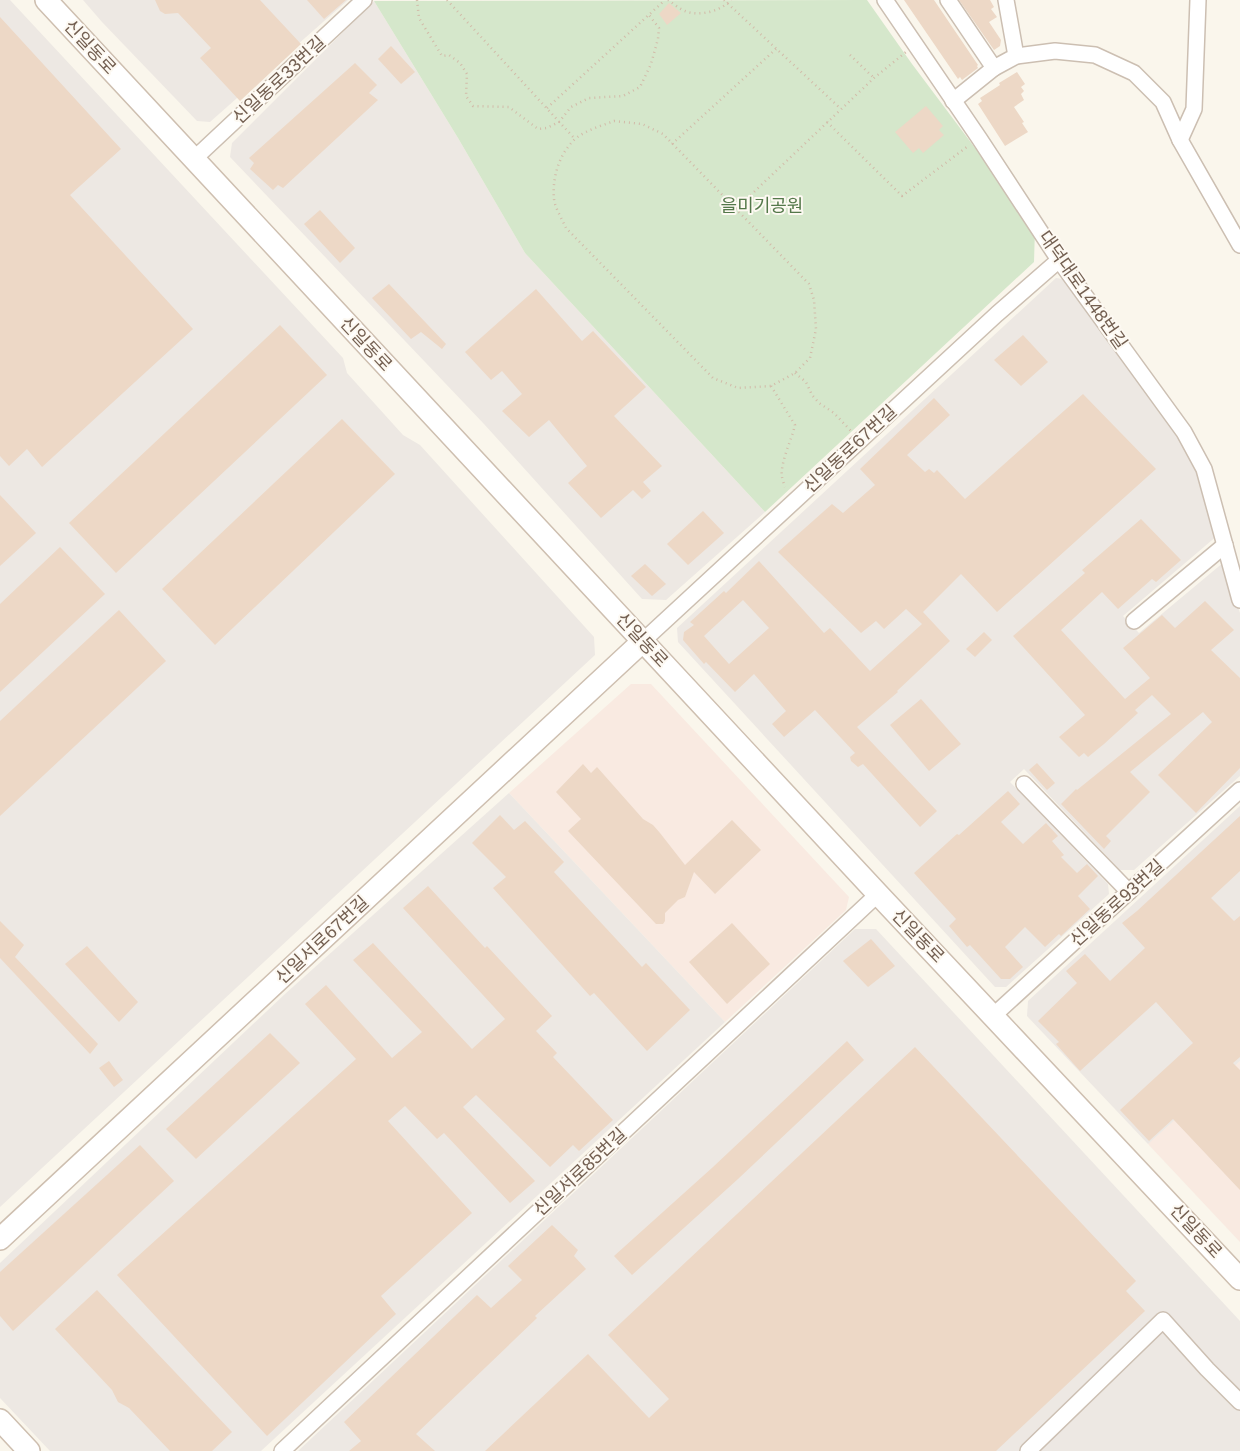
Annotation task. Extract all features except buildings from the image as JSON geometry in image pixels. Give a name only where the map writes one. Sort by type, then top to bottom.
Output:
[{"type":"main road","name":"신일동로","points":[[46,0],[878,894],[1240,1278]]},
{"type":"main road","name":"신일서로67번길","points":[[0,1239],[643,641]]},
{"type":"main road","points":[[0,1420],[29,1451]]},
{"type":"street","name":"신일동로33번길","points":[[194,159],[364,0]]},
{"type":"street","name":"대덕대로1448번길","points":[[885,0],[980,138],[1059,260],[1184,432],[1204,469],[1240,600]]},
{"type":"street","points":[[948,0],[994,68]]},
{"type":"street","points":[[1006,0],[1016,56]]},
{"type":"street","points":[[1180,140],[1194,109],[1198,0]]},
{"type":"street","points":[[954,101],[994,68],[1016,56],[1056,51],[1095,56],[1134,73],[1163,102],[1180,140],[1240,245]]},
{"type":"street","name":"신일동로67번길","points":[[643,641],[983,327],[1059,260]]},
{"type":"street","points":[[1134,621],[1225,545]]},
{"type":"street","points":[[1024,784],[1129,892]]},
{"type":"street","name":"신일동로93번길","points":[[994,1016],[1240,790]]},
{"type":"street","name":"신일서로85번길","points":[[282,1451],[878,894]]},
{"type":"street","points":[[1028,1451],[1163,1320],[1240,1402]]},
{"type":"path","points":[[418,0],[419,18],[442,56],[449,55],[460,63],[467,74],[466,96],[474,106],[509,107],[538,129],[547,128],[559,122],[571,107],[589,98],[623,96],[640,87],[651,64],[658,39],[659,28],[649,15]]},
{"type":"path","points":[[447,0],[575,139]]},
{"type":"path","points":[[547,108],[666,0],[686,11],[700,13],[715,10],[731,0]]},
{"type":"path","points":[[724,0],[841,109]]},
{"type":"path","points":[[736,209],[874,78],[916,44]]},
{"type":"path","points":[[672,144],[777,48]]},
{"type":"path","points":[[850,55],[874,78]]},
{"type":"path","points":[[614,121],[642,124],[663,134],[672,144],[809,284],[814,300],[816,329],[810,358],[795,373],[771,386],[738,388],[713,378],[566,228],[554,201],[555,175],[562,155],[575,139],[594,128],[614,121]]},
{"type":"path","points":[[826,122],[902,196],[980,138]]},
{"type":"path","points":[[795,373],[806,382],[812,395],[819,403],[834,413],[851,431]]},
{"type":"path","points":[[771,386],[796,425],[782,464],[782,476],[785,487]]},
{"type":"shaded area","points":[[0,0],[10,0],[343,358],[347,373],[403,435],[420,445],[594,637],[595,655],[0,1207]]},
{"type":"shaded area","points":[[83,0],[348,0],[210,122],[197,121]]},
{"type":"shaded area","points":[[374,1],[458,138],[525,253],[765,512],[666,600],[642,599],[484,424],[230,157],[232,143]]},
{"type":"shaded area","points":[[1056,278],[1070,280],[1193,458],[1218,535],[1123,616],[1139,633],[1224,562],[1240,613],[1240,776],[1134,870],[1120,870],[1024,769],[1010,782],[1108,884],[1109,894],[1006,987],[995,987],[678,642],[677,628]]},
{"type":"shaded area","points":[[631,684],[651,684],[849,897],[846,910],[725,1022],[509,793]]},
{"type":"shaded area","points":[[509,793],[725,1022],[261,1451],[50,1451],[0,1398],[0,1263],[285,994]]},
{"type":"shaded area","points":[[1240,806],[1240,1061],[1148,1144],[1027,1016],[1028,1001]]},
{"type":"shaded area","points":[[855,929],[876,929],[1240,1321],[1240,1451],[298,1451]]},
{"type":"shaded area","points":[[1240,1061],[1240,1242],[1148,1144]]},
{"type":"green space","name":"을미기공원","points":[[867,0],[912,64],[1035,228],[1034,262],[765,512],[525,253],[458,138],[374,1]]}]
